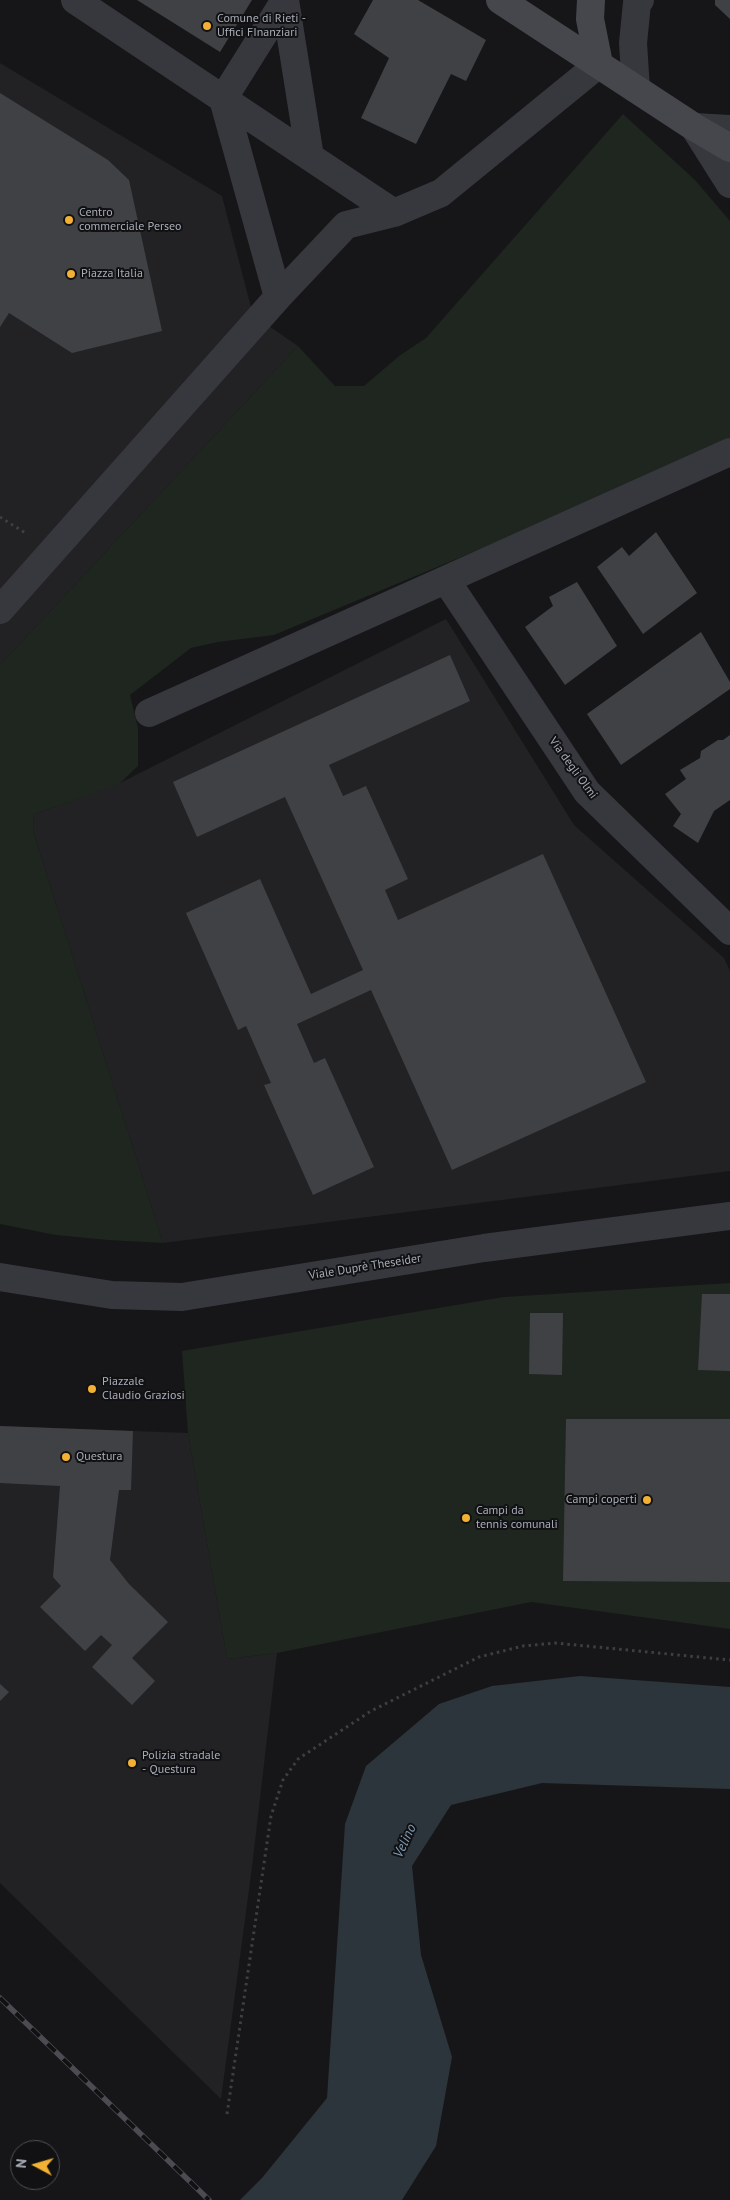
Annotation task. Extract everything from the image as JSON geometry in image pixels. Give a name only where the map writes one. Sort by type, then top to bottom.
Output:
[{"type":"main road","points":[[500,0],[694,127],[730,148]]},
{"type":"main road","points":[[591,0],[590,19],[599,64]]},
{"type":"street","points":[[75,0],[394,213]]},
{"type":"street","points":[[278,297],[223,99],[285,0]]},
{"type":"street","points":[[285,0],[310,157]]},
{"type":"street","points":[[636,89],[633,42],[637,4],[640,0]]},
{"type":"street","points":[[0,610],[278,297],[346,225],[394,213],[441,193],[599,64]]},
{"type":"street","points":[[694,127],[730,129]]},
{"type":"street","points":[[694,127],[730,184]]},
{"type":"street","points":[[149,713],[730,452]]},
{"type":"street","name":"Via degli Olmi","points":[[446,580],[587,792],[730,931]]},
{"type":"street","name":"Viale Duprè Theseider","points":[[0,1277],[112,1295],[182,1297],[484,1248],[730,1216]]},
{"type":"path","points":[[227,2114],[271,1816],[283,1780],[298,1759],[371,1711],[479,1657],[523,1646],[555,1643],[730,1660]]},
{"type":"shaded area","points":[[0,63],[222,196],[253,315],[298,346],[0,665]]},
{"type":"shaded area","points":[[623,114],[695,180],[730,221],[730,438],[586,505],[274,635],[218,642],[191,648],[130,695],[138,728],[138,766],[118,785],[34,814],[33,831],[163,1243],[56,1235],[0,1224],[0,665],[298,346],[335,386],[364,386],[399,356],[426,338]]},
{"type":"shaded area","points":[[446,619],[574,825],[724,958],[730,971],[730,1171],[163,1243],[33,831],[34,814],[118,784]]},
{"type":"shaded area","name":"Campi da tennis comunali","points":[[730,1283],[730,1629],[531,1602],[277,1653],[227,1659],[188,1433],[182,1351],[504,1297]]},
{"type":"shaded area","name":"Polizia stradale - Questura","points":[[0,1426],[188,1433],[227,1659],[277,1653],[252,1867],[221,2099],[0,1883]]},
{"type":"water","name":"Velino","points":[[580,1676],[730,1687],[730,1789],[542,1783],[451,1805],[412,1866],[421,1955],[452,2057],[436,2146],[402,2200],[240,2200],[262,2178],[327,2098],[345,1824],[366,1766],[439,1704],[492,1686]]},
{"type":"building","name":"Comune di Rieti - Uffici FInanziari","points":[[137,0],[252,0],[220,52]]},
{"type":"building","points":[[373,0],[418,0],[486,40],[466,81],[451,74],[416,144],[361,118],[389,58],[354,34]]},
{"type":"building","points":[[715,0],[730,0],[730,19],[715,5]]},
{"type":"building","name":"Centro commerciale Perseo","points":[[0,93],[108,160],[129,180],[162,331],[72,353],[9,313],[0,327]]},
{"type":"building","points":[[656,532],[697,593],[643,634],[597,567],[622,547],[629,556]]},
{"type":"building","points":[[577,582],[617,646],[565,685],[525,627],[553,606],[549,597]]},
{"type":"building","points":[[701,632],[730,682],[730,689],[621,765],[587,714]]},
{"type":"building","points":[[450,655],[470,701],[329,765],[343,796],[366,786],[408,879],[385,890],[398,920],[543,854],[646,1082],[452,1170],[371,990],[297,1024],[314,1063],[325,1058],[374,1167],[313,1195],[264,1085],[271,1083],[246,1026],[238,1030],[186,913],[260,879],[311,994],[363,970],[285,797],[197,837],[173,782]]},
{"type":"building","points":[[730,735],[730,800],[714,811],[698,843],[673,826],[681,814],[665,794],[686,779],[680,770],[700,758],[701,751]]},
{"type":"building","points":[[702,1294],[730,1294],[730,1371],[698,1370]]},
{"type":"building","points":[[530,1313],[563,1313],[562,1375],[529,1374]]},
{"type":"building","name":"Campi coperti","points":[[566,1419],[730,1419],[730,1582],[563,1581]]},
{"type":"building","points":[[0,1426],[133,1431],[131,1490],[119,1490],[110,1560],[129,1584],[168,1622],[132,1658],[155,1681],[132,1705],[92,1667],[112,1645],[101,1635],[85,1651],[40,1607],[61,1586],[53,1577],[60,1486],[0,1483]]},
{"type":"building","points":[[0,1684],[9,1692],[0,1701]]},
{"type":"railway","points":[[0,1998],[209,2200]]},
{"type":"place","name":"Comune di Rieti - Uffici FInanziari","points":[[207,26]]},
{"type":"place","name":"Centro commerciale Perseo","points":[[69,220]]},
{"type":"place","name":"Piazza Italia","points":[[71,274]]},
{"type":"place","name":"Piazzale Claudio Graziosi","points":[[92,1389]]},
{"type":"place","name":"Questura","points":[[66,1457]]},
{"type":"place","name":"Campi coperti","points":[[647,1500]]},
{"type":"place","name":"Campi da tennis comunali","points":[[466,1518]]},
{"type":"place","name":"Polizia stradale - Questura","points":[[132,1763]]}]
